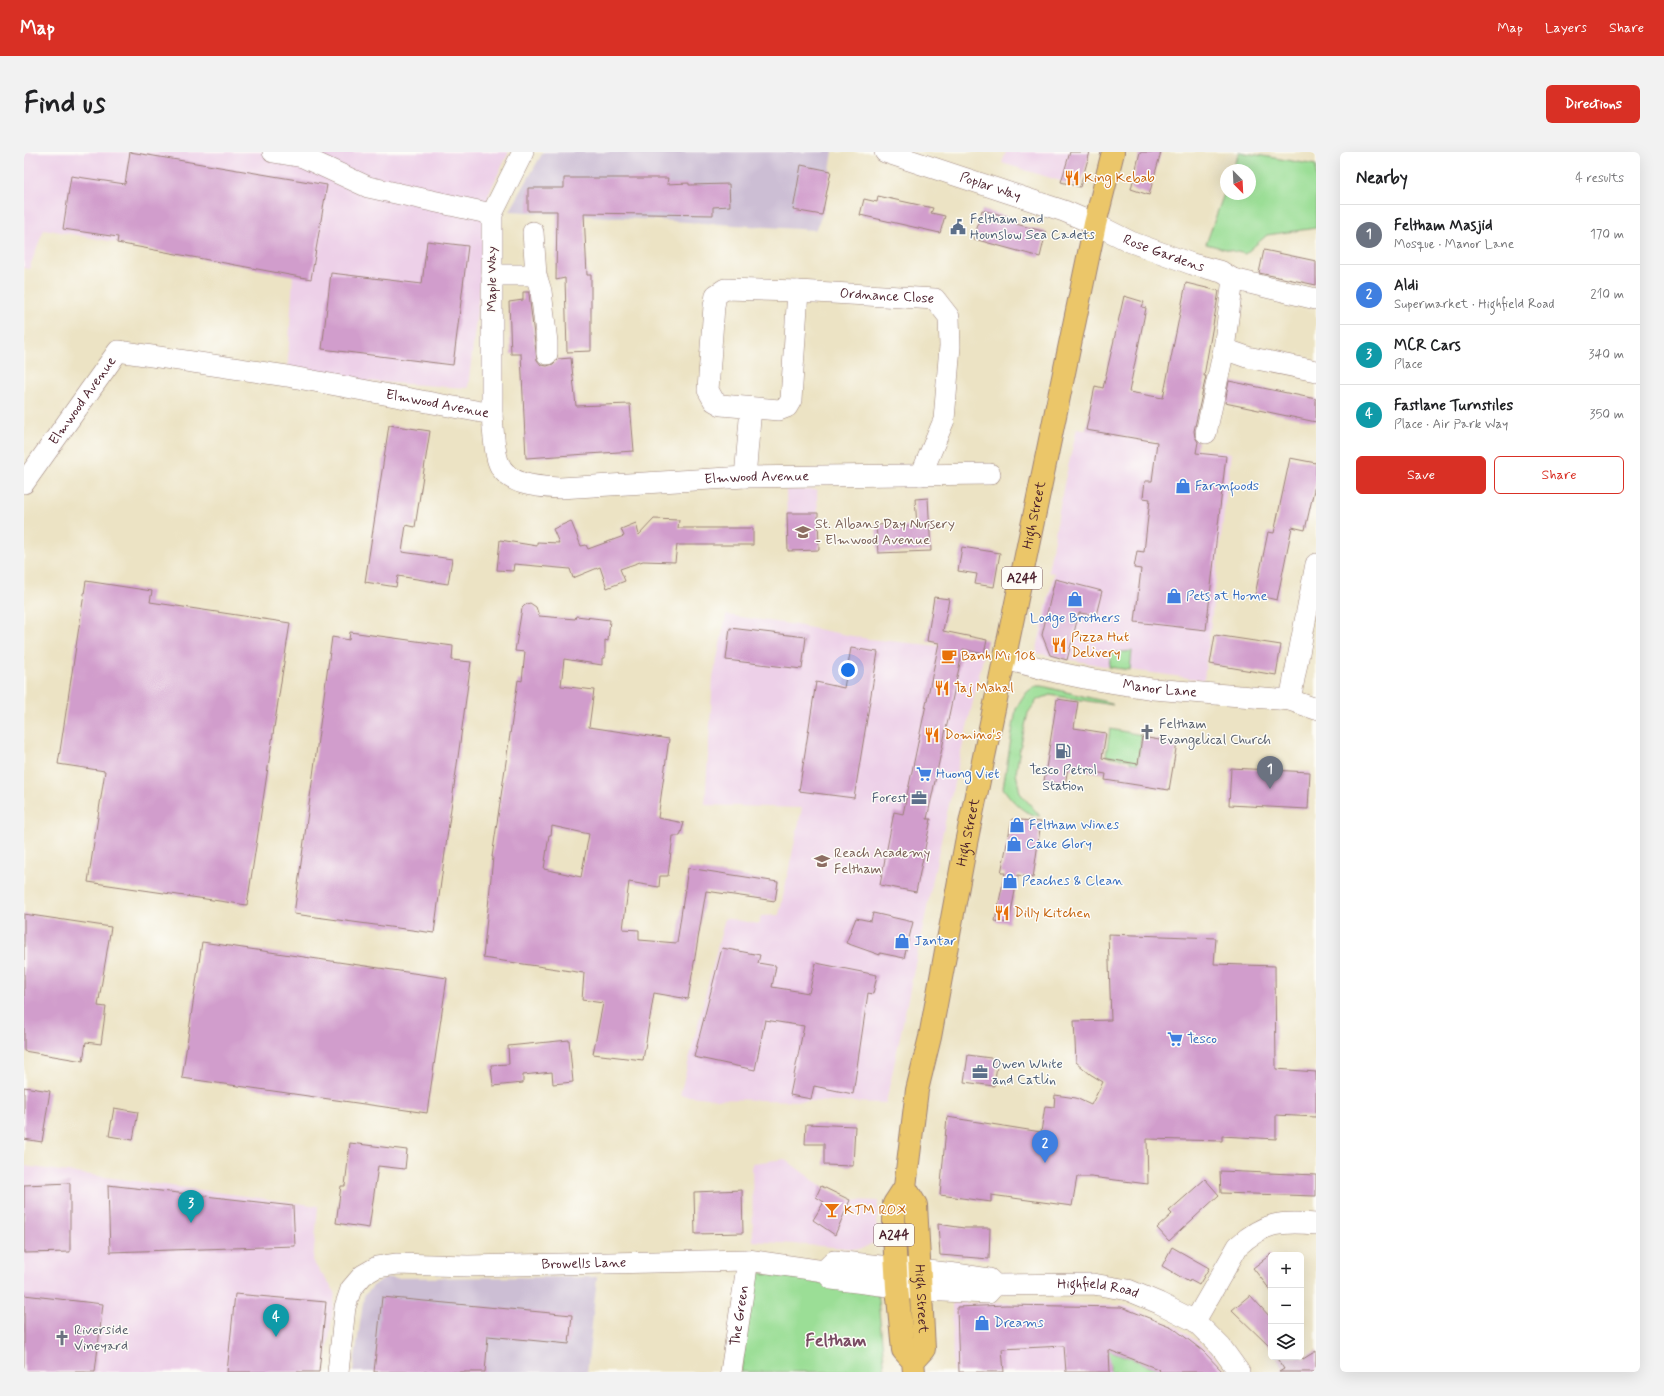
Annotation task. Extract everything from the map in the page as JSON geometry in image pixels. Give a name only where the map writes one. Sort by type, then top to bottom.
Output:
[{"type":"main road","name":"High Street","points":[[905,1187],[916,1205],[924,1349],[913,1367],[903,1350],[896,1277],[894,1204],[905,1187],[915,1099],[930,1037],[965,849],[1095,224],[1113,152]]},
{"type":"street","points":[[273,152],[303,157],[368,187],[492,214]]},
{"type":"street","name":"Maple Way","points":[[492,414],[492,214],[524,152]]},
{"type":"street","name":"Poplar Way","points":[[885,152],[1057,209],[1095,224]]},
{"type":"street","name":"Rose Gardens","points":[[1095,224],[1131,242],[1192,264],[1222,272],[1233,279],[1316,299]]},
{"type":"street","points":[[533,232],[536,275],[541,290],[547,354]]},
{"type":"street","points":[[492,275],[536,275]]},
{"type":"street","points":[[1206,433],[1224,349],[1233,279]]},
{"type":"street","name":"Ordnance Close","points":[[798,291],[791,400],[787,407],[779,410],[751,408],[721,405],[714,401],[708,390],[714,306],[716,295],[725,289],[798,291],[935,299],[949,317],[950,346],[944,420],[921,475]]},
{"type":"street","points":[[1224,349],[1247,358],[1316,371]]},
{"type":"street","name":"Elmwood Avenue","points":[[24,483],[118,352],[287,376],[492,414],[498,462],[507,475],[533,487],[560,488],[745,477],[990,474]]},
{"type":"street","points":[[745,477],[751,408]]},
{"type":"street","points":[[1290,700],[1304,620],[1316,564]]},
{"type":"street","name":"Manor Lane","points":[[1005,659],[1060,673],[1152,689],[1290,700],[1316,709]]},
{"type":"street","points":[[1194,1321],[1238,1246],[1246,1238],[1261,1228],[1289,1222],[1316,1224]]},
{"type":"street","name":"Browells Lane","points":[[338,1372],[345,1307],[351,1289],[363,1275],[377,1267],[397,1264],[468,1266],[748,1260],[824,1271],[832,1279],[866,1282],[896,1277],[920,1280]]},
{"type":"street","name":"The Green","points":[[731,1372],[748,1260]]},
{"type":"street","name":"Highfield Road","points":[[920,1280],[988,1293],[995,1285],[1072,1283],[1092,1284],[1128,1290],[1159,1302],[1194,1321],[1221,1347],[1239,1372]]},
{"type":"shaded area","points":[[24,152],[509,152],[489,193],[486,207],[481,278],[468,388],[287,376],[293,275],[44,229],[29,269],[24,268]]},
{"type":"shaded area","points":[[543,152],[833,152],[822,215],[815,230],[510,211]]},
{"type":"shaded area","points":[[1006,152],[1090,152],[1080,187],[1002,163]]},
{"type":"shaded area","points":[[1077,428],[1154,443],[1231,453],[1204,680],[1109,667],[1036,653],[1054,573],[1048,572],[1064,484]]},
{"type":"shaded area","name":"St. Albans Day Nursery - Elmwood Avenue","points":[[786,490],[817,490],[819,550],[788,551]]},
{"type":"shaded area","name":"Reach Academy Feltham","points":[[726,615],[796,625],[868,639],[950,647],[984,654],[945,822],[886,1103],[717,1099],[680,1095],[725,918],[759,924],[761,916],[779,915],[802,808],[705,805],[713,678]]},
{"type":"shaded area","points":[[785,1159],[821,1186],[850,1200],[878,1201],[877,1225],[873,1243],[861,1249],[753,1241],[752,1163]]},
{"type":"shaded area","points":[[24,1166],[318,1206],[313,1262],[335,1292],[325,1372],[24,1372]]},
{"type":"shaded area","points":[[597,1277],[587,1372],[353,1372],[364,1296],[376,1283],[388,1278]]},
{"type":"shaded area","points":[[952,1303],[1044,1303],[1126,1306],[1178,1327],[1209,1351],[1227,1372],[953,1372]]},
{"type":"green space","points":[[1239,152],[1316,165],[1316,228],[1267,235],[1245,254],[1206,244],[1222,200],[1256,200],[1256,164],[1234,164]]},
{"type":"green space","points":[[1132,651],[1130,670],[1109,667],[1111,653]]},
{"type":"green space","points":[[1037,686],[1111,703],[1113,705],[1050,695],[1037,700],[1028,713],[1016,773],[1020,793],[1040,816],[1024,810],[1010,798],[1003,788],[1016,709],[1027,692]]},
{"type":"green space","points":[[1110,729],[1142,735],[1138,764],[1130,762],[1130,760],[1106,756]]},
{"type":"green space","points":[[754,1272],[877,1290],[885,1372],[741,1372]]},
{"type":"green space","points":[[1106,1349],[1158,1369],[1161,1372],[1110,1372],[1110,1363],[1106,1363]]},
{"type":"building","points":[[130,152],[327,185],[311,279],[117,243],[118,237],[63,229],[71,176],[125,184]]},
{"type":"building","points":[[1070,152],[1090,152],[1080,187],[1061,182]]},
{"type":"building","points":[[1140,152],[1161,152],[1149,195],[1131,189]]},
{"type":"building","points":[[801,165],[831,171],[822,215],[793,210]]},
{"type":"building","points":[[564,178],[668,178],[667,184],[729,184],[730,206],[713,207],[713,215],[584,213],[587,275],[591,275],[591,351],[567,352],[565,278],[556,280],[557,211],[528,211],[528,188],[564,188]]},
{"type":"building","points":[[878,196],[933,208],[931,213],[945,216],[940,233],[860,215],[864,199],[877,202]]},
{"type":"building","points":[[982,210],[1017,219],[1016,224],[1046,232],[1040,257],[974,239]]},
{"type":"building","points":[[427,241],[468,246],[453,365],[322,349],[331,273],[422,284]]},
{"type":"building","points":[[1264,250],[1316,261],[1316,285],[1259,273]]},
{"type":"building","points":[[1186,283],[1219,291],[1204,376],[1206,376],[1194,431],[1198,442],[1196,453],[1226,456],[1206,630],[1135,622],[1141,569],[1134,568],[1137,551],[1144,552],[1150,499],[1143,498],[1145,481],[1152,481],[1157,442],[1086,430],[1095,386],[1103,388],[1124,296],[1144,302],[1142,307],[1146,308],[1129,392],[1163,398]]},
{"type":"building","points":[[523,292],[529,292],[537,360],[541,365],[547,366],[553,364],[558,359],[571,358],[576,406],[630,404],[634,451],[526,458],[521,354],[511,354],[509,302],[523,300]]},
{"type":"building","points":[[1229,381],[1316,399],[1316,422],[1225,403]]},
{"type":"building","points":[[389,425],[430,431],[415,527],[406,525],[402,552],[452,559],[448,584],[398,576],[396,587],[365,582]]},
{"type":"building","points":[[1290,458],[1316,463],[1316,481],[1305,530],[1292,527],[1277,600],[1255,595],[1268,532],[1274,533]]},
{"type":"building","points":[[928,498],[931,551],[878,553],[876,525],[891,524],[892,527],[917,525],[915,499]]},
{"type":"building","name":"St. Albans Day Nursery - Elmwood Avenue","points":[[787,513],[818,513],[819,550],[788,551]]},
{"type":"building","points":[[654,519],[679,520],[678,528],[753,528],[753,545],[677,545],[675,562],[643,561],[620,569],[625,581],[607,588],[600,567],[573,578],[570,569],[514,564],[513,571],[497,570],[500,540],[537,546],[537,542],[559,543],[553,529],[571,521],[581,546],[586,545],[588,549],[624,536],[621,529],[636,523],[639,535]]},
{"type":"building","points":[[962,547],[1000,553],[994,587],[975,584],[977,574],[958,571]]},
{"type":"building","points":[[1055,579],[1102,591],[1096,615],[1079,613],[1067,660],[1050,655],[1042,635]]},
{"type":"building","points":[[86,581],[152,591],[150,602],[290,623],[247,905],[88,882],[105,771],[58,764]]},
{"type":"building","points":[[934,597],[949,599],[943,631],[987,640],[984,654],[963,649],[927,819],[931,819],[916,892],[880,885],[894,812],[903,814],[939,643],[927,641]]},
{"type":"building","points":[[530,603],[536,607],[539,616],[575,619],[576,616],[610,620],[608,641],[605,640],[605,658],[602,658],[602,665],[564,659],[561,686],[594,690],[589,727],[669,739],[658,818],[684,823],[680,836],[673,836],[668,876],[660,876],[659,887],[629,882],[623,929],[639,930],[639,940],[677,943],[688,868],[778,882],[775,901],[706,891],[688,999],[654,993],[643,1060],[593,1054],[603,1003],[582,1000],[584,973],[483,958],[492,857],[518,680],[522,681],[525,652],[515,651],[522,608]],"holes":[[[552,826],[589,834],[581,877],[544,869],[549,835],[551,835]]]},
{"type":"building","points":[[730,628],[806,637],[802,669],[726,660]]},
{"type":"building","points":[[350,632],[453,646],[452,660],[471,662],[434,933],[294,914],[332,637],[349,640]]},
{"type":"building","points":[[1215,635],[1281,645],[1276,675],[1210,664]]},
{"type":"building","points":[[851,648],[878,652],[854,798],[799,791],[816,682],[844,688]]},
{"type":"building","points":[[1057,699],[1078,702],[1074,728],[1106,733],[1102,758],[1138,764],[1142,737],[1177,743],[1169,790],[1105,780],[1106,774],[1068,768],[1065,785],[1044,781]]},
{"type":"building","points":[[1231,768],[1310,772],[1308,809],[1229,805]]},
{"type":"building","points":[[1012,819],[1041,822],[1033,878],[1018,875],[1009,923],[995,921],[1005,873],[1001,873]]},
{"type":"building","points":[[873,913],[913,922],[904,958],[880,953],[880,955],[846,943],[856,918],[871,921]]},
{"type":"building","points":[[24,914],[111,927],[98,1006],[106,1007],[101,1044],[86,1042],[83,1061],[24,1051]]},
{"type":"building","name":"Tesco","points":[[1108,934],[1216,938],[1214,964],[1275,966],[1276,1069],[1316,1072],[1316,1117],[1276,1115],[1276,1139],[1222,1136],[1222,1141],[1147,1139],[1148,1184],[1091,1177],[1077,1177],[1072,1206],[991,1195],[991,1202],[940,1195],[947,1117],[1041,1132],[1045,1106],[1054,1107],[1055,1095],[1076,1098],[1091,1105],[1103,1082],[1090,1074],[1076,1062],[1074,1021],[1111,1020]]},
{"type":"building","points":[[202,942],[447,978],[427,1113],[182,1078]]},
{"type":"building","points":[[722,948],[760,955],[758,963],[776,966],[772,987],[809,993],[816,963],[877,975],[873,994],[868,993],[853,1094],[814,1086],[811,1099],[790,1095],[804,1026],[765,1020],[755,1070],[694,1057]]},
{"type":"building","points":[[569,1040],[573,1082],[553,1084],[552,1072],[523,1075],[523,1083],[493,1086],[491,1065],[509,1064],[508,1046]]},
{"type":"building","name":"Owen White and Catlin","points":[[968,1055],[998,1059],[994,1086],[964,1082]]},
{"type":"building","points":[[24,1087],[50,1091],[42,1142],[24,1139]]},
{"type":"building","points":[[114,1108],[138,1112],[133,1140],[109,1136]]},
{"type":"building","points":[[806,1124],[855,1126],[853,1166],[824,1165],[824,1144],[805,1144]]},
{"type":"building","points":[[350,1143],[407,1150],[405,1169],[378,1166],[369,1228],[336,1223],[341,1186],[345,1186]]},
{"type":"building","points":[[1220,1171],[1316,1175],[1316,1196],[1221,1193]]},
{"type":"building","points":[[1205,1179],[1219,1195],[1169,1241],[1157,1228],[1172,1214],[1169,1211]]},
{"type":"building","points":[[70,1183],[70,1252],[24,1253],[24,1185]]},
{"type":"building","points":[[108,1185],[293,1206],[295,1246],[110,1252]]},
{"type":"building","name":"KTM ROX","points":[[821,1186],[850,1200],[835,1235],[813,1220],[824,1202],[816,1197]]},
{"type":"building","points":[[742,1190],[743,1233],[695,1234],[694,1192]]},
{"type":"building","points":[[938,1224],[964,1228],[990,1228],[989,1259],[940,1255]]},
{"type":"building","points":[[1172,1247],[1209,1268],[1199,1285],[1190,1280],[1189,1282],[1162,1266]]},
{"type":"building","points":[[1268,1256],[1268,1287],[1253,1268]]},
{"type":"building","points":[[235,1294],[326,1302],[319,1372],[227,1372]]},
{"type":"building","name":"Riverside Vineyard","points":[[24,1295],[103,1304],[95,1372],[24,1372]]},
{"type":"building","points":[[1250,1295],[1268,1315],[1268,1345],[1232,1310]]},
{"type":"building","points":[[382,1297],[572,1315],[569,1344],[488,1336],[485,1372],[374,1372]]},
{"type":"building","points":[[1006,1305],[1121,1307],[1172,1327],[1203,1351],[1223,1372],[1161,1372],[1158,1369],[1109,1350],[1110,1372],[1066,1372],[1064,1346],[1002,1349],[1004,1372],[959,1372],[957,1307]]},
{"type":"building","points":[[1316,1351],[1316,1372],[1279,1372],[1284,1369],[1278,1360],[1304,1360],[1304,1358]]},
{"type":"place","name":"King Kebab","points":[[1072,178]]},
{"type":"place","name":"Feltham and Hounslow Sea Cadets","points":[[958,227]]},
{"type":"place","name":"Farmfoods","points":[[1183,486]]},
{"type":"place","name":"St. Albans Day Nursery - Elmwood Avenue","points":[[803,532]]},
{"type":"place","name":"Pets at Home","points":[[1174,596]]},
{"type":"place","name":"Lodge Brothers","points":[[1075,599]]},
{"type":"place","name":"Pizza Hut Delivery","points":[[1059,645]]},
{"type":"place","name":"Banh Mi 108","points":[[949,656]]},
{"type":"place","name":"Taj Mahal","points":[[942,688]]},
{"type":"place","name":"Feltham Evangelical Church","points":[[1147,732]]},
{"type":"place","name":"Domino's","points":[[932,735]]},
{"type":"place","name":"Tesco Petrol Station","points":[[1063,751]]},
{"type":"place","name":"Huong Viet","points":[[924,774]]},
{"type":"place","name":"Feltham Masjid","points":[[1270,789]]},
{"type":"place","name":"Forest","points":[[919,798]]},
{"type":"place","name":"Feltham Wines","points":[[1017,825]]},
{"type":"place","name":"Cake Glory","points":[[1014,844]]},
{"type":"place","name":"Reach Academy Feltham","points":[[822,861]]},
{"type":"place","name":"Peaches & Clean","points":[[1010,881]]},
{"type":"place","name":"Dilly Kitchen","points":[[1002,913]]},
{"type":"place","name":"Jantar","points":[[902,941]]},
{"type":"place","name":"Tesco","points":[[1175,1039]]},
{"type":"place","name":"Owen White and Catlin","points":[[980,1072]]},
{"type":"place","name":"Aldi","points":[[1045,1163]]},
{"type":"place","name":"KTM ROX","points":[[832,1210]]},
{"type":"place","name":"MCR Cars","points":[[191,1223]]},
{"type":"place","name":"Dreams","points":[[982,1323]]},
{"type":"place","name":"Fastlane Turnstiles","points":[[276,1337]]},
{"type":"place","name":"Riverside Vineyard","points":[[62,1338]]},
{"type":"district","name":"Feltham","points":[[836,1341]]}]
